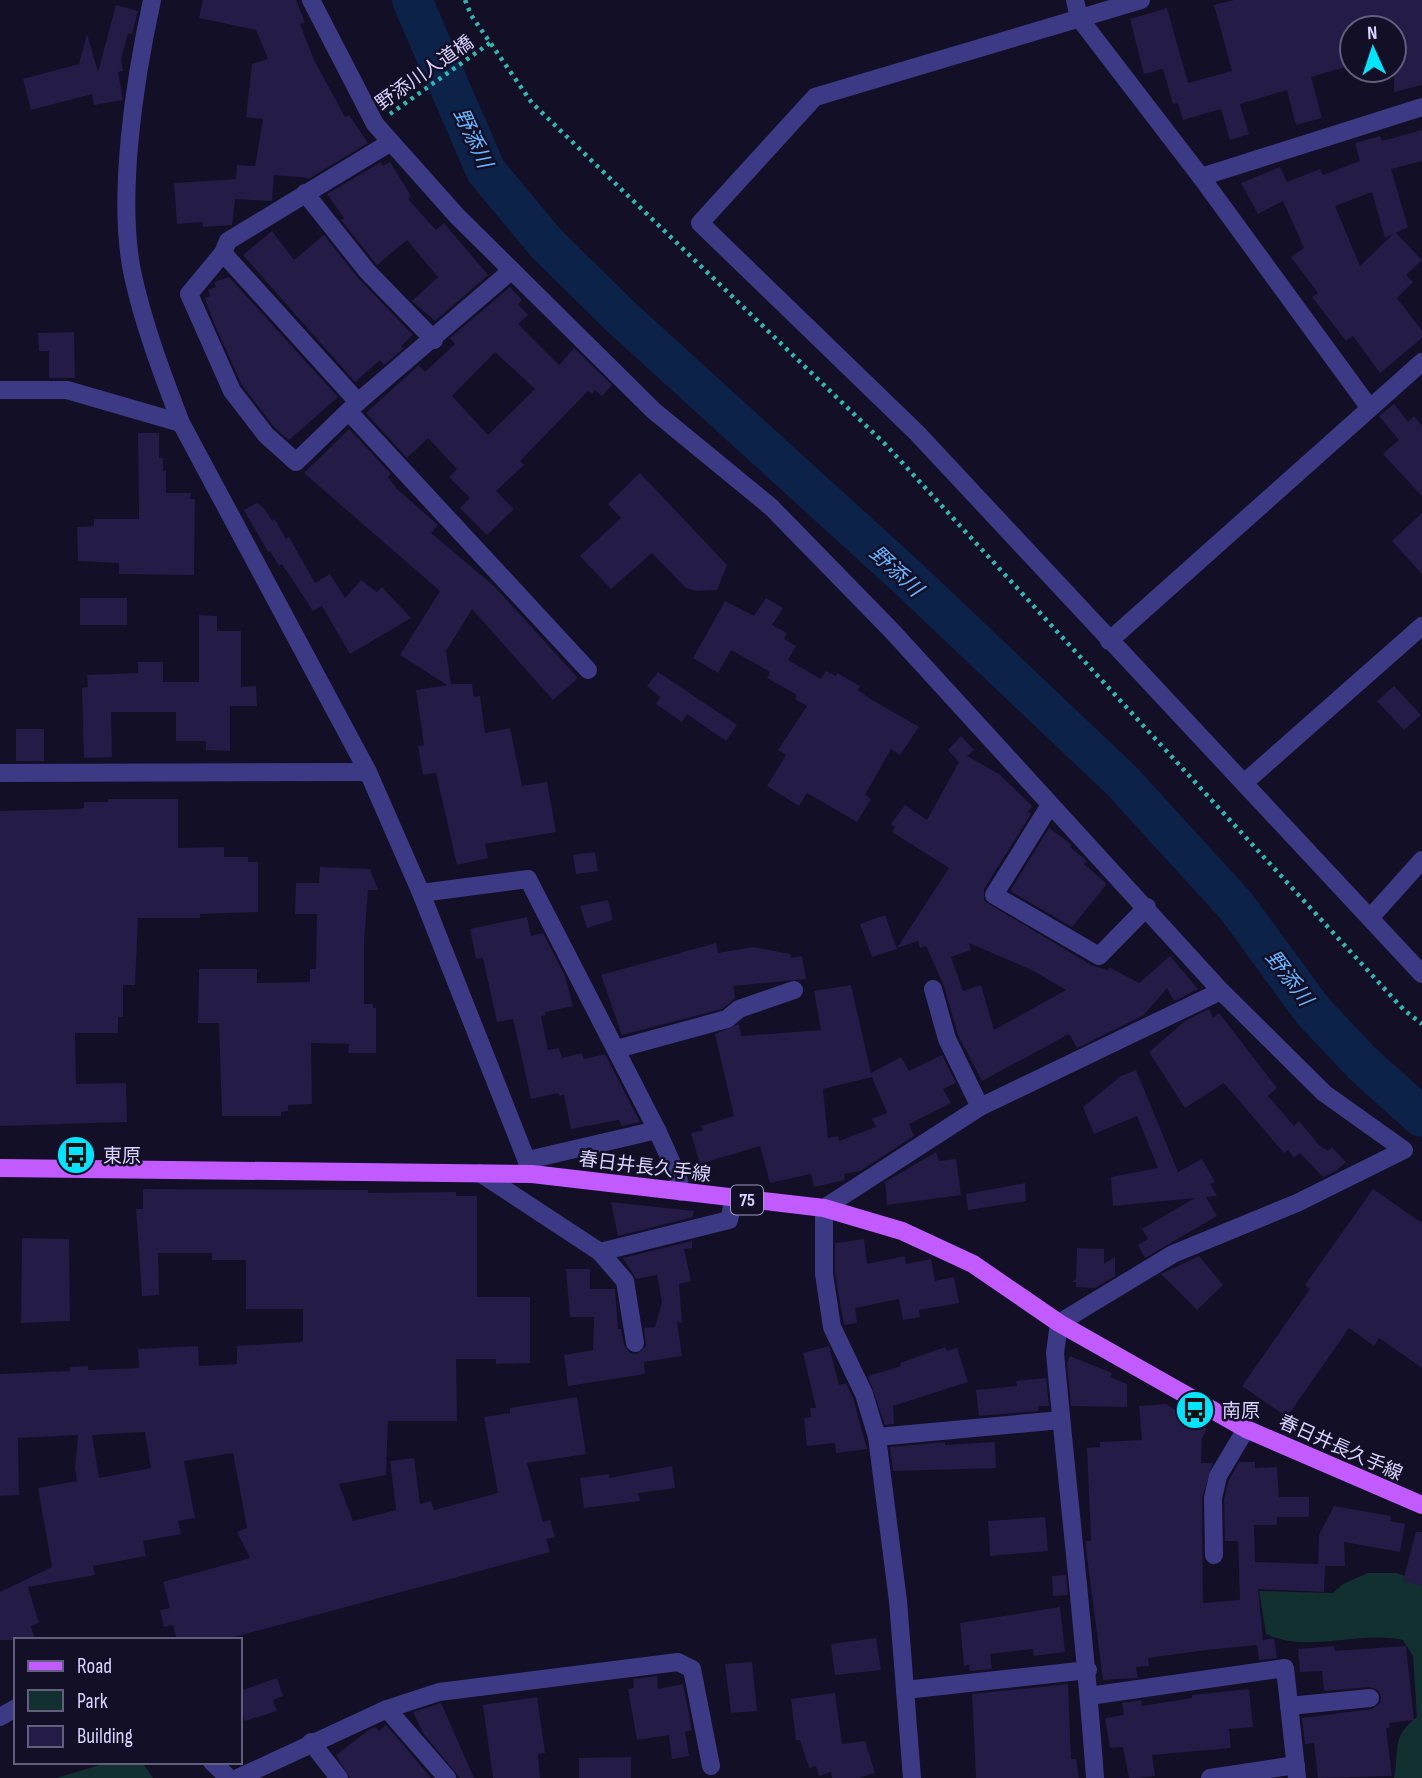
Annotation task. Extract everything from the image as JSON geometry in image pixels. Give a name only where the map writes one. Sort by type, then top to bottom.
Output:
[{"type":"main road","name":"春日井長久手線","points":[[0,1168],[480,1173],[530,1167],[681,1192],[824,1208],[902,1231],[973,1264],[1059,1323],[1246,1429],[1422,1505]]},
{"type":"street","points":[[152,0],[139,59],[127,201],[133,274],[181,423],[368,772],[421,893],[530,1167],[657,1130]]},
{"type":"street","points":[[311,0],[374,124],[457,216],[654,411],[771,507],[892,631],[1221,991],[1324,1093],[1404,1150],[1297,1203],[1173,1254],[1059,1323],[1055,1353],[1076,1590],[1088,1670],[1095,1778]]},
{"type":"street","points":[[1075,0],[1079,18],[1201,177],[1369,407]]},
{"type":"street","points":[[1141,0],[815,97],[700,223],[917,433],[1422,974]]},
{"type":"street","points":[[1201,177],[1422,107]]},
{"type":"street","points":[[391,142],[228,240],[223,253],[189,294],[232,391],[266,435],[296,461],[512,270]]},
{"type":"street","points":[[305,193],[366,271],[434,340]]},
{"type":"street","points":[[223,253],[354,408],[588,670]]},
{"type":"street","points":[[1109,641],[1422,362]]},
{"type":"street","points":[[0,390],[67,390],[181,423]]},
{"type":"street","points":[[1244,783],[1422,626]]},
{"type":"street","points":[[0,773],[368,772]]},
{"type":"street","points":[[1050,805],[994,895],[1099,956],[1147,907]]},
{"type":"street","points":[[1370,918],[1422,860]]},
{"type":"street","points":[[421,893],[528,879],[657,1130],[678,1178],[681,1192]]},
{"type":"street","points":[[933,989],[947,1039],[980,1107]]},
{"type":"street","points":[[617,1049],[727,1019],[739,1009],[794,990]]},
{"type":"street","points":[[912,1778],[898,1601],[877,1437],[864,1394],[832,1327],[824,1274],[824,1208],[980,1107],[1221,991]]},
{"type":"street","points":[[480,1173],[600,1252],[625,1281],[635,1343]]},
{"type":"street","points":[[600,1252],[729,1220],[734,1198]]},
{"type":"street","points":[[877,1437],[1061,1420]]},
{"type":"street","points":[[1214,1555],[1213,1498],[1218,1476],[1246,1429]]},
{"type":"street","points":[[238,1778],[387,1709],[439,1692],[678,1661],[692,1669],[711,1766]]},
{"type":"street","points":[[1089,1696],[1285,1668],[1297,1771],[1210,1778]]},
{"type":"street","points":[[905,1690],[1088,1670]]},
{"type":"street","points":[[1289,1706],[1370,1698]]},
{"type":"street","points":[[387,1709],[447,1778]]},
{"type":"street","points":[[311,1742],[339,1778]]},
{"type":"street","points":[[214,1764],[229,1778]]},
{"type":"path","points":[[465,0],[490,43],[531,103],[886,445],[1404,1010],[1422,1024]]},
{"type":"path","name":"野添川人道橋","points":[[374,124],[490,43]]},
{"type":"green space","points":[[1368,1573],[1396,1573],[1422,1581],[1422,1778],[1394,1778],[1399,1738],[1417,1717],[1413,1656],[1403,1640],[1368,1638],[1300,1642],[1266,1634],[1259,1591],[1333,1593],[1343,1584]]},
{"type":"green space","points":[[103,1764],[143,1764],[153,1778],[56,1778]]},
{"type":"building","points":[[203,0],[296,0],[305,22],[300,24],[314,60],[345,117],[349,115],[368,143],[310,178],[274,175],[272,201],[235,199],[232,225],[203,227],[202,222],[177,224],[174,183],[236,179],[237,165],[255,166],[263,119],[246,117],[252,64],[268,59],[256,30],[199,18]]},
{"type":"building","points":[[1234,0],[1422,0],[1422,85],[1394,92],[1394,84],[1408,84],[1408,14],[1338,14],[1338,69],[1311,77],[1322,118],[1296,125],[1287,90],[1240,104],[1249,134],[1230,140],[1221,109],[1183,120],[1178,103],[1173,104],[1163,69],[1144,74],[1130,19],[1167,8],[1188,83],[1232,71],[1214,5]]},
{"type":"building","points":[[116,5],[138,11],[121,59],[123,71],[118,72],[123,100],[94,105],[92,94],[31,110],[23,79],[79,64],[87,34],[98,72]]},
{"type":"building","points":[[1422,130],[1422,161],[1391,169],[1408,227],[1396,233],[1422,260],[1406,275],[1413,282],[1397,298],[1422,331],[1422,338],[1380,373],[1353,336],[1346,341],[1312,297],[1318,293],[1291,257],[1304,248],[1283,201],[1258,214],[1241,183],[1280,167],[1287,182],[1320,169],[1323,175],[1360,161],[1355,143],[1380,136],[1382,141]],"holes":[[[1372,192],[1385,238],[1393,234],[1360,266],[1335,206]]]},
{"type":"building","points":[[381,162],[383,166],[390,162],[411,196],[408,199],[436,230],[444,223],[488,275],[435,321],[412,301],[438,277],[407,240],[377,265],[341,220],[344,218],[327,194]]},
{"type":"building","points":[[272,231],[294,260],[324,235],[359,279],[413,335],[401,346],[404,348],[384,365],[380,360],[355,382],[243,255]]},
{"type":"building","points":[[229,277],[338,397],[289,440],[274,427],[242,385],[213,321],[205,298],[210,296],[208,290],[216,287],[214,282]]},
{"type":"building","points":[[510,287],[522,300],[518,304],[528,315],[518,324],[559,365],[574,348],[612,385],[602,396],[595,390],[592,394],[588,391],[520,461],[524,465],[496,491],[514,509],[487,535],[460,508],[470,498],[449,477],[457,469],[428,438],[407,458],[366,413],[419,365],[425,372],[455,344],[450,338]],"holes":[[[495,352],[535,389],[488,435],[452,396]]]},
{"type":"building","points":[[74,332],[75,378],[49,378],[49,351],[39,351],[38,333]]},
{"type":"building","points":[[1394,404],[1408,422],[1414,416],[1422,426],[1422,496],[1383,454],[1399,440],[1379,416]]},
{"type":"building","points":[[349,429],[391,474],[388,477],[397,489],[438,525],[431,533],[494,586],[578,678],[553,700],[472,609],[446,651],[451,684],[472,684],[474,697],[480,696],[485,733],[510,728],[522,786],[547,782],[556,832],[485,844],[488,858],[457,865],[436,773],[423,775],[418,746],[424,745],[416,690],[447,685],[400,655],[440,591],[304,473]]},
{"type":"building","points":[[138,433],[159,433],[159,458],[163,458],[163,470],[166,471],[166,493],[191,493],[190,499],[195,499],[194,575],[119,574],[119,563],[78,561],[77,527],[94,526],[94,519],[139,519]]},
{"type":"building","points":[[640,473],[727,565],[717,590],[696,591],[686,588],[652,553],[611,589],[580,556],[621,518],[608,504]]},
{"type":"building","points":[[257,503],[265,509],[272,521],[275,519],[286,539],[289,537],[315,583],[330,574],[345,598],[361,580],[377,592],[382,587],[411,618],[350,654],[322,606],[313,611],[282,564],[279,566],[270,551],[268,552],[244,510]]},
{"type":"building","points":[[1422,513],[1422,574],[1392,541]]},
{"type":"building","points":[[80,598],[127,598],[127,625],[80,625]]},
{"type":"building","points":[[766,598],[783,608],[772,625],[787,633],[784,639],[796,646],[788,660],[821,679],[826,671],[836,676],[837,673],[860,686],[858,690],[869,698],[919,727],[900,755],[891,749],[865,795],[871,799],[857,822],[807,793],[799,806],[767,786],[786,755],[778,750],[807,706],[795,699],[797,695],[767,678],[770,672],[731,650],[718,673],[693,658],[725,601],[754,616]]},
{"type":"building","points":[[199,615],[217,616],[217,631],[241,631],[241,687],[256,686],[257,706],[230,706],[230,751],[206,750],[206,741],[176,741],[176,712],[111,712],[112,757],[84,758],[82,688],[88,687],[87,675],[138,673],[138,662],[163,662],[163,682],[199,682]]},
{"type":"building","points":[[658,672],[737,725],[726,741],[687,714],[682,722],[656,704],[660,697],[647,686]]},
{"type":"building","points":[[1394,686],[1421,715],[1404,730],[1377,701]]},
{"type":"building","points":[[16,729],[44,729],[44,761],[16,761]]},
{"type":"building","points":[[961,736],[974,750],[967,756],[999,774],[1032,806],[1028,812],[1031,814],[984,889],[984,901],[1093,966],[1108,970],[1109,967],[1139,983],[1170,956],[1198,989],[1174,1001],[1167,988],[1144,1015],[1077,1048],[1069,1034],[982,1081],[958,1035],[944,986],[926,946],[920,948],[918,941],[897,948],[949,868],[892,832],[895,827],[891,824],[905,805],[927,820],[959,762],[948,750]],"holes":[[[969,943],[1032,970],[1066,990],[994,1030],[981,985],[963,991],[951,957],[971,950]]]},
{"type":"building","points":[[108,799],[178,799],[178,848],[224,847],[224,857],[248,857],[248,862],[258,862],[258,912],[200,914],[200,918],[138,918],[135,985],[123,985],[123,1017],[118,1017],[118,1033],[75,1033],[76,1084],[126,1083],[127,1122],[0,1126],[0,811],[78,809],[84,808],[84,802],[108,802]]},
{"type":"building","points":[[1049,828],[1072,845],[1070,847],[1087,861],[1084,864],[1107,884],[1072,927],[1010,891]]},
{"type":"building","points":[[595,852],[598,871],[576,874],[573,855]]},
{"type":"building","points":[[320,867],[370,869],[378,890],[368,890],[364,941],[364,1004],[373,1004],[373,1008],[376,1008],[376,1053],[348,1053],[349,1044],[311,1043],[312,1104],[288,1105],[288,1111],[281,1112],[281,1116],[222,1116],[219,1023],[198,1023],[199,969],[257,969],[257,983],[310,982],[310,969],[316,969],[317,914],[295,914],[296,883],[319,883]]},
{"type":"building","points":[[608,900],[613,920],[587,928],[580,906]]},
{"type":"building","points":[[885,915],[897,949],[872,957],[860,924]]},
{"type":"building","points":[[527,917],[531,936],[543,933],[565,976],[573,1006],[545,1012],[546,1015],[541,1016],[548,1050],[559,1048],[562,1058],[582,1053],[584,1059],[605,1054],[640,1122],[622,1126],[619,1120],[571,1129],[564,1095],[559,1096],[558,1093],[531,1099],[513,1019],[497,1022],[483,958],[476,959],[470,929]]},
{"type":"building","points":[[716,943],[718,953],[753,947],[790,954],[791,958],[802,956],[806,979],[734,986],[735,998],[722,1009],[622,1035],[601,975]]},
{"type":"building","points":[[851,985],[871,1073],[901,1057],[909,1071],[942,1055],[956,1083],[943,1089],[951,1103],[909,1124],[914,1136],[860,1171],[844,1174],[845,1180],[814,1187],[811,1174],[770,1183],[760,1146],[700,1164],[691,1133],[703,1130],[701,1126],[734,1116],[715,1034],[739,1024],[741,1036],[821,1030],[814,991]],"holes":[[[872,1077],[887,1113],[872,1119],[876,1127],[839,1141],[838,1136],[828,1138],[823,1089]]]},
{"type":"building","points":[[1209,1009],[1213,1018],[1219,1013],[1277,1088],[1268,1096],[1294,1126],[1299,1121],[1319,1145],[1328,1151],[1332,1147],[1346,1162],[1336,1171],[1323,1177],[1300,1153],[1294,1158],[1288,1150],[1284,1153],[1224,1083],[1185,1108],[1149,1052],[1185,1021]]},
{"type":"building","points":[[1136,1070],[1178,1172],[1202,1159],[1215,1182],[1210,1184],[1217,1196],[1206,1197],[1217,1216],[1145,1258],[1138,1245],[1148,1239],[1142,1229],[1195,1198],[1113,1206],[1111,1177],[1158,1168],[1137,1116],[1094,1134],[1083,1107],[1121,1076]]},
{"type":"building","points":[[936,1152],[939,1161],[956,1159],[961,1195],[887,1205],[885,1182]]},
{"type":"building","points":[[1025,1183],[1026,1201],[968,1210],[966,1194]]},
{"type":"building","points":[[143,1189],[368,1190],[368,1193],[456,1192],[456,1196],[477,1196],[477,1297],[530,1297],[530,1363],[496,1364],[496,1359],[456,1359],[457,1421],[388,1421],[386,1475],[339,1484],[353,1521],[396,1510],[390,1461],[414,1458],[420,1504],[431,1501],[434,1510],[498,1493],[484,1417],[510,1413],[510,1408],[577,1397],[586,1454],[527,1463],[543,1522],[550,1520],[555,1537],[546,1539],[550,1552],[230,1638],[176,1638],[173,1625],[164,1627],[160,1610],[170,1608],[163,1582],[250,1558],[237,1532],[247,1528],[233,1453],[184,1461],[195,1518],[178,1521],[181,1534],[143,1541],[146,1556],[93,1566],[95,1575],[28,1587],[39,1623],[31,1626],[34,1638],[0,1640],[0,1592],[52,1567],[38,1488],[77,1481],[75,1468],[78,1435],[18,1438],[19,1495],[0,1496],[0,1374],[70,1371],[70,1367],[88,1366],[88,1370],[139,1368],[138,1349],[198,1346],[199,1366],[237,1364],[237,1346],[303,1342],[303,1309],[246,1309],[246,1260],[212,1260],[212,1253],[158,1253],[159,1295],[142,1296],[136,1209],[143,1209]],"holes":[[[145,1432],[151,1468],[99,1478],[92,1435]]]},
{"type":"building","points":[[1373,1189],[1422,1223],[1422,1368],[1379,1338],[1374,1346],[1349,1328],[1287,1417],[1242,1386],[1310,1289],[1305,1285]]},
{"type":"building","points":[[611,1202],[694,1211],[693,1217],[618,1236]]},
{"type":"building","points":[[22,1238],[69,1239],[70,1321],[21,1323]]},
{"type":"building","points":[[864,1239],[867,1264],[905,1256],[906,1264],[931,1259],[935,1281],[954,1277],[959,1303],[919,1310],[920,1317],[903,1320],[899,1299],[855,1308],[857,1323],[844,1325],[835,1273],[835,1243]]},
{"type":"building","points":[[692,1241],[692,1248],[684,1249],[691,1281],[679,1284],[682,1323],[677,1322],[682,1356],[644,1362],[645,1374],[568,1386],[564,1355],[593,1350],[594,1317],[570,1317],[566,1269],[590,1269],[590,1289],[615,1289],[618,1329],[621,1329],[624,1345],[630,1353],[637,1354],[646,1346],[644,1328],[655,1327],[662,1302],[657,1275],[636,1279],[623,1258]]},
{"type":"building","points":[[1077,1248],[1104,1249],[1104,1264],[1115,1257],[1115,1276],[1095,1288],[1076,1287],[1076,1282],[1071,1282],[1076,1279]]},
{"type":"building","points":[[1199,1256],[1223,1285],[1197,1310],[1161,1274]]},
{"type":"building","points":[[829,1346],[839,1385],[846,1383],[853,1398],[867,1449],[836,1453],[835,1443],[807,1446],[804,1418],[811,1417],[810,1408],[816,1408],[803,1353]]},
{"type":"building","points":[[945,1347],[947,1351],[957,1348],[968,1382],[893,1406],[894,1424],[885,1425],[868,1376],[901,1366],[900,1363]]},
{"type":"building","points":[[1070,1356],[1112,1373],[1110,1377],[1127,1384],[1127,1407],[1071,1406],[1067,1363]]},
{"type":"building","points":[[1046,1378],[1049,1406],[1038,1406],[1038,1411],[979,1416],[976,1390],[1017,1386],[1016,1381]]},
{"type":"building","points":[[1166,1404],[1207,1429],[1202,1438],[1201,1463],[1213,1463],[1202,1498],[1203,1603],[1240,1600],[1238,1541],[1225,1541],[1224,1499],[1229,1480],[1239,1462],[1255,1462],[1255,1468],[1277,1467],[1279,1497],[1309,1497],[1309,1517],[1277,1517],[1277,1525],[1254,1525],[1255,1562],[1318,1564],[1319,1535],[1334,1506],[1391,1516],[1390,1521],[1405,1524],[1400,1552],[1344,1542],[1345,1566],[1325,1566],[1324,1592],[1258,1589],[1263,1640],[1274,1638],[1277,1658],[1259,1660],[1257,1645],[1206,1650],[1148,1658],[1149,1666],[1136,1667],[1138,1678],[1103,1680],[1085,1541],[1091,1541],[1087,1448],[1100,1447],[1100,1442],[1142,1440],[1139,1406]]},
{"type":"building","points":[[945,1442],[945,1445],[995,1442],[996,1468],[893,1471],[890,1447]]},
{"type":"building","points":[[672,1466],[675,1488],[638,1493],[640,1501],[584,1508],[580,1478],[609,1474],[609,1478]]},
{"type":"building","points":[[1045,1517],[1048,1551],[990,1556],[988,1521]]},
{"type":"building","points":[[1416,1532],[1422,1532],[1422,1586],[1403,1581]]},
{"type":"building","points":[[1066,1575],[1068,1595],[1053,1596],[1052,1576]]},
{"type":"building","points":[[1060,1607],[1065,1652],[1034,1656],[1033,1649],[990,1654],[992,1669],[970,1671],[969,1665],[964,1666],[960,1623]]},
{"type":"building","points":[[876,1638],[881,1670],[835,1675],[831,1644]]},
{"type":"building","points":[[1334,1646],[1335,1651],[1406,1646],[1414,1720],[1389,1723],[1390,1728],[1386,1728],[1392,1776],[1318,1778],[1314,1743],[1305,1744],[1302,1718],[1372,1709],[1380,1703],[1381,1698],[1379,1691],[1370,1687],[1324,1691],[1322,1671],[1300,1672],[1298,1649]]},
{"type":"building","points":[[752,1662],[757,1711],[731,1713],[725,1664]]},
{"type":"building","points":[[657,1676],[658,1689],[683,1684],[692,1730],[685,1732],[689,1756],[672,1759],[669,1735],[637,1740],[628,1689],[634,1688],[633,1679]]},
{"type":"building","points":[[277,1678],[283,1696],[273,1700],[277,1711],[245,1721],[242,1690]]},
{"type":"building","points":[[1068,1684],[1071,1759],[1076,1759],[1079,1778],[976,1778],[972,1694]]},
{"type":"building","points":[[1249,1689],[1253,1727],[1229,1729],[1231,1748],[1152,1755],[1155,1776],[1129,1778],[1123,1747],[1110,1748],[1105,1718],[1124,1715],[1122,1703],[1141,1700],[1142,1706],[1192,1698],[1192,1695]]},
{"type":"building","points":[[835,1693],[842,1744],[865,1741],[875,1773],[859,1778],[832,1778],[831,1772],[819,1776],[816,1766],[809,1768],[800,1740],[796,1740],[791,1699]]},
{"type":"building","points":[[537,1697],[545,1753],[538,1754],[540,1778],[493,1778],[483,1705]]},
{"type":"building","points":[[441,1703],[474,1778],[460,1778],[423,1733],[413,1712]]},
{"type":"building","points":[[386,1725],[431,1778],[350,1778],[336,1755],[370,1729],[376,1727],[379,1731]]},
{"type":"building","points":[[631,1757],[631,1778],[579,1778],[579,1758]]},
{"type":"waterway","name":"野添川","points":[[412,0],[486,171],[546,243],[620,316],[909,579],[1121,780],[1236,906],[1313,1011],[1363,1064],[1422,1117]]},
{"type":"place","name":"東原","points":[[76,1155]]},
{"type":"place","name":"南原","points":[[1195,1410]]}]
